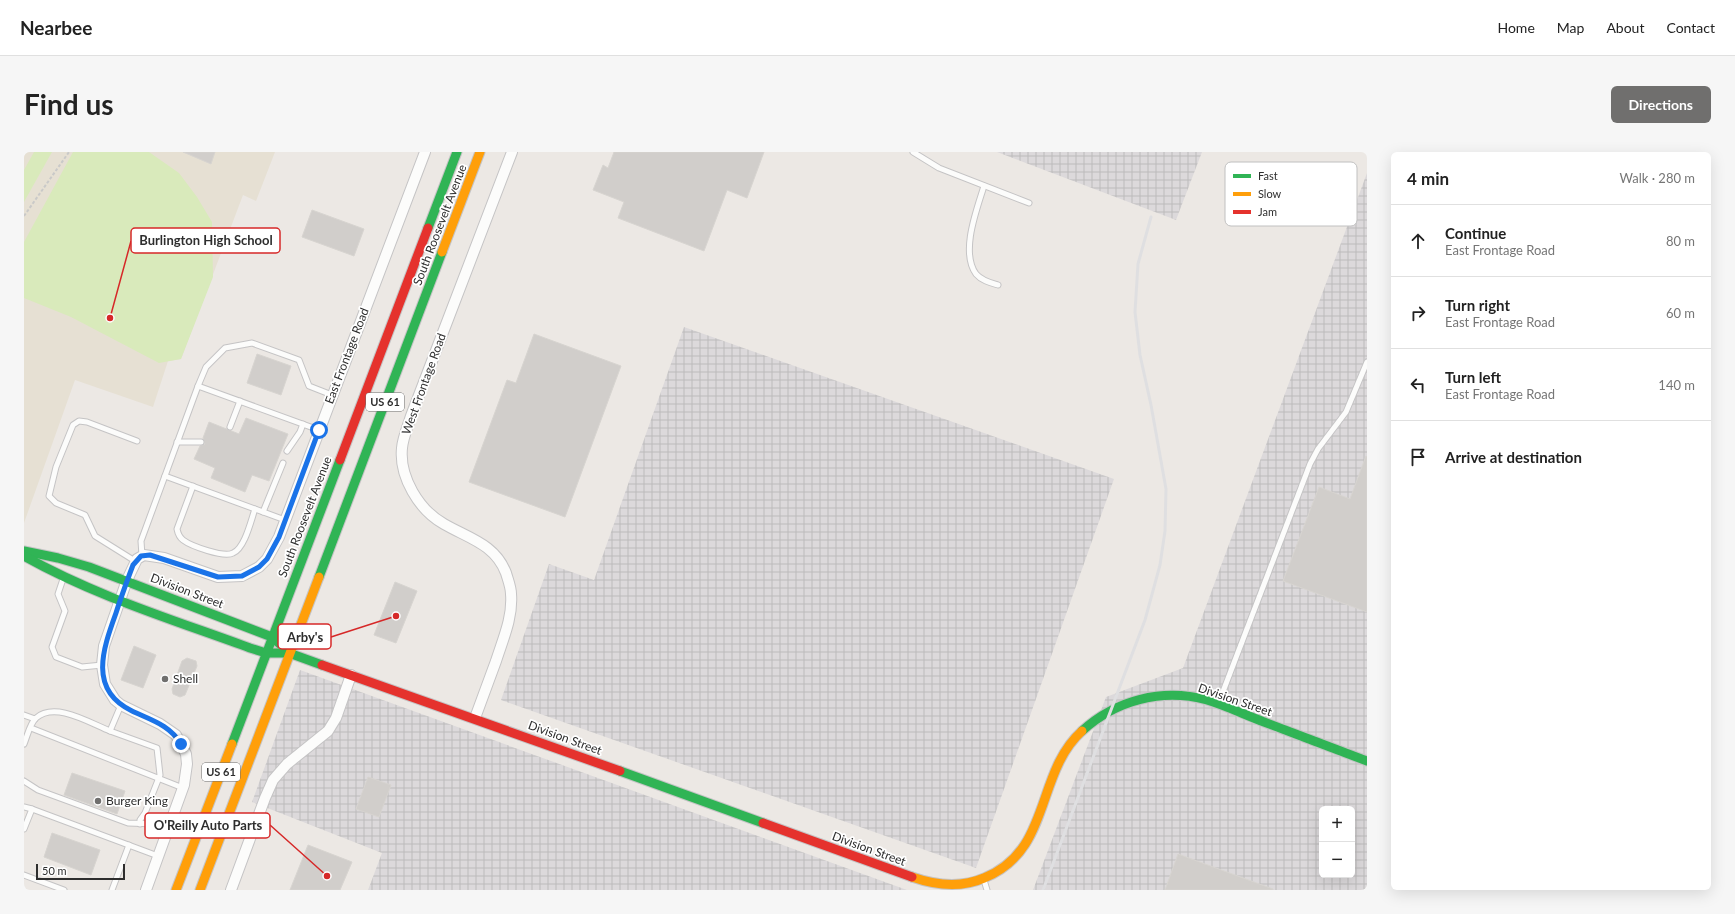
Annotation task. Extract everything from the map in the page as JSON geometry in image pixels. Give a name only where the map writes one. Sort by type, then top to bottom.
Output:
[{"type":"main road","name":"South Roosevelt Avenue","points":[[176,890],[456,152]]},
{"type":"main road","name":"South Roosevelt Avenue","points":[[200,890],[480,152]]},
{"type":"main road","name":"Division Street","points":[[24,551],[64,559],[127,580],[272,637],[289,653]]},
{"type":"main road","name":"Division Street","points":[[24,556],[64,577],[120,600],[266,653],[289,653],[475,718],[917,879],[948,885],[964,884],[984,879],[1004,869],[1020,853],[1030,836],[1063,755],[1070,744],[1086,726],[1111,709],[1129,702],[1149,697],[1179,696],[1198,699],[1218,705],[1367,761]]},
{"type":"street","name":"East Frontage Road","points":[[139,558],[150,555],[164,558],[218,577],[242,576],[259,567],[267,559],[273,549],[285,520],[425,152]]},
{"type":"street","name":"West Frontage Road","points":[[475,718],[508,626],[512,604],[509,582],[499,560],[491,551],[479,541],[436,519],[421,504],[407,480],[402,463],[402,448],[411,416],[512,152]]},
{"type":"street","points":[[139,558],[127,580],[104,646],[102,664],[103,675],[109,692],[121,705],[160,724],[176,735],[186,754],[187,764],[187,774],[183,788],[146,890]]},
{"type":"street","points":[[231,890],[273,780],[292,758],[328,731],[336,718],[351,675]]},
{"type":"lane","points":[[913,152],[939,168],[1029,203]]},
{"type":"lane","points":[[984,186],[972,228],[970,256],[973,268],[977,275],[998,286]]},
{"type":"lane","points":[[137,442],[87,422],[80,421],[73,425],[56,467],[49,496],[56,503],[85,515],[95,536],[139,558],[140,541],[206,366],[225,348],[252,343],[299,360],[309,386],[332,395]]},
{"type":"lane","points":[[1218,705],[1310,464],[1318,449],[1346,412],[1367,362]]},
{"type":"lane","points":[[198,386],[319,430]]},
{"type":"lane","points":[[230,426],[240,401]]},
{"type":"lane","points":[[287,451],[300,432],[303,424]]},
{"type":"lane","points":[[177,442],[201,442]]},
{"type":"lane","points":[[263,512],[283,463]]},
{"type":"lane","points":[[165,476],[285,520]]},
{"type":"lane","points":[[193,486],[177,529],[179,536],[184,541],[206,550],[226,555],[234,553],[242,546],[255,509]]},
{"type":"lane","points":[[64,577],[58,594],[65,611],[52,647],[56,657],[82,667],[102,664]]},
{"type":"lane","points":[[110,731],[121,705]]},
{"type":"lane","points":[[24,744],[35,719],[45,712],[60,711],[156,748],[160,775],[146,812],[140,820],[140,824]]},
{"type":"lane","points":[[24,715],[35,719]]},
{"type":"lane","points":[[31,728],[183,788]]},
{"type":"lane","points":[[24,781],[38,790],[128,823],[156,824],[168,830]]},
{"type":"lane","points":[[24,807],[158,856]]},
{"type":"lane","points":[[24,829],[32,809]]},
{"type":"lane","points":[[112,890],[129,845]]},
{"type":"lane","points":[[24,875],[64,890]]},
{"type":"lane","points":[[984,879],[987,890]]},
{"type":"path","points":[[24,216],[69,152]]},
{"type":"shaded area","points":[[24,152],[275,152],[256,201],[243,195],[181,359],[168,361],[153,407],[75,380],[24,523]]},
{"type":"shaded area","points":[[997,152],[1202,152],[1176,220]]},
{"type":"shaded area","points":[[1367,173],[1367,890],[1033,890],[1106,697],[1183,668],[1347,226],[1357,226],[1357,200]]},
{"type":"shaded area","points":[[684,327],[1114,479],[976,868],[501,700],[549,564],[594,580]]},
{"type":"shaded area","points":[[300,670],[907,890],[368,890],[382,853],[252,802]]},
{"type":"green space","points":[[34,152],[52,152],[24,202],[24,170]]},
{"type":"green space","points":[[73,152],[149,152],[179,173],[197,197],[212,222],[213,277],[181,359],[159,363],[71,317],[24,298],[24,242]]},
{"type":"building","points":[[183,152],[215,152],[211,164]]},
{"type":"building","points":[[614,152],[764,152],[747,198],[727,190],[704,251],[618,218],[624,202],[593,190],[603,165],[608,168]]},
{"type":"building","points":[[312,210],[364,229],[354,256],[302,237]]},
{"type":"building","points":[[534,334],[621,366],[565,517],[469,482],[507,380],[516,383]]},
{"type":"building","points":[[257,354],[291,366],[281,395],[247,383]]},
{"type":"building","points":[[246,418],[288,434],[269,481],[252,475],[245,492],[211,478],[215,468],[194,459],[200,446],[205,444],[203,438],[209,422],[239,434]]},
{"type":"building","points":[[1366,456],[1367,612],[1283,581],[1319,487],[1350,499]]},
{"type":"building","points":[[395,582],[417,591],[396,643],[374,635]]},
{"type":"building","points":[[134,646],[156,655],[143,688],[121,680]]},
{"type":"building","points":[[187,658],[196,661],[197,666],[185,695],[180,697],[173,694],[172,689],[182,661]]},
{"type":"building","points":[[72,773],[125,791],[117,814],[64,795]]},
{"type":"building","points":[[368,777],[391,785],[379,817],[356,809]]},
{"type":"building","points":[[52,833],[100,850],[91,875],[44,857]]},
{"type":"building","points":[[308,845],[352,862],[340,890],[290,890]]},
{"type":"building","points":[[1178,854],[1273,889],[1273,890],[1165,890]]},
{"type":"railway","points":[[1043,890],[1145,620],[1160,565],[1165,531],[1166,489],[1151,405],[1140,355],[1135,312],[1138,264],[1151,217]]},
{"type":"traffic: fast","points":[[428,228],[457,152]]},
{"type":"traffic: fast","points":[[319,577],[442,252]]},
{"type":"traffic: fast","points":[[232,744],[340,460]]},
{"type":"traffic: fast","points":[[24,551],[58,558],[89,567],[272,637],[280,644]]},
{"type":"traffic: fast","points":[[24,556],[79,583],[164,617],[266,653],[289,653],[322,665]]},
{"type":"traffic: fast","points":[[1082,731],[1095,720],[1125,704],[1140,699],[1173,695],[1207,700],[1222,705],[1367,761]]},
{"type":"traffic: fast","points":[[620,771],[763,823]]},
{"type":"traffic: slow","points":[[442,252],[480,152]]},
{"type":"traffic: slow","points":[[200,890],[319,577]]},
{"type":"traffic: slow","points":[[912,877],[930,882],[948,884],[966,883],[984,878],[1006,866],[1021,850],[1032,831],[1056,768],[1067,748],[1082,731]]},
{"type":"traffic: slow","points":[[176,890],[232,744]]},
{"type":"traffic: jam","points":[[340,460],[428,228]]},
{"type":"traffic: jam","points":[[322,665],[620,771]]},
{"type":"traffic: jam","points":[[763,823],[912,877]]},
{"type":"place","name":"Burlington High School","points":[[110,318]]},
{"type":"place","name":"Arby's","points":[[396,616]]},
{"type":"place","name":"Shell","points":[[165,679]]},
{"type":"place","name":"Burger King","points":[[98,801]]},
{"type":"place","name":"O'Reilly Auto Parts","points":[[327,876]]},
{"type":"route","points":[[181,744],[176,735],[170,729],[130,711],[121,705],[115,700],[105,684],[102,664],[104,646],[133,565],[141,556],[150,555],[164,558],[218,577],[242,576],[259,567],[267,559],[279,537],[319,430]]}]
